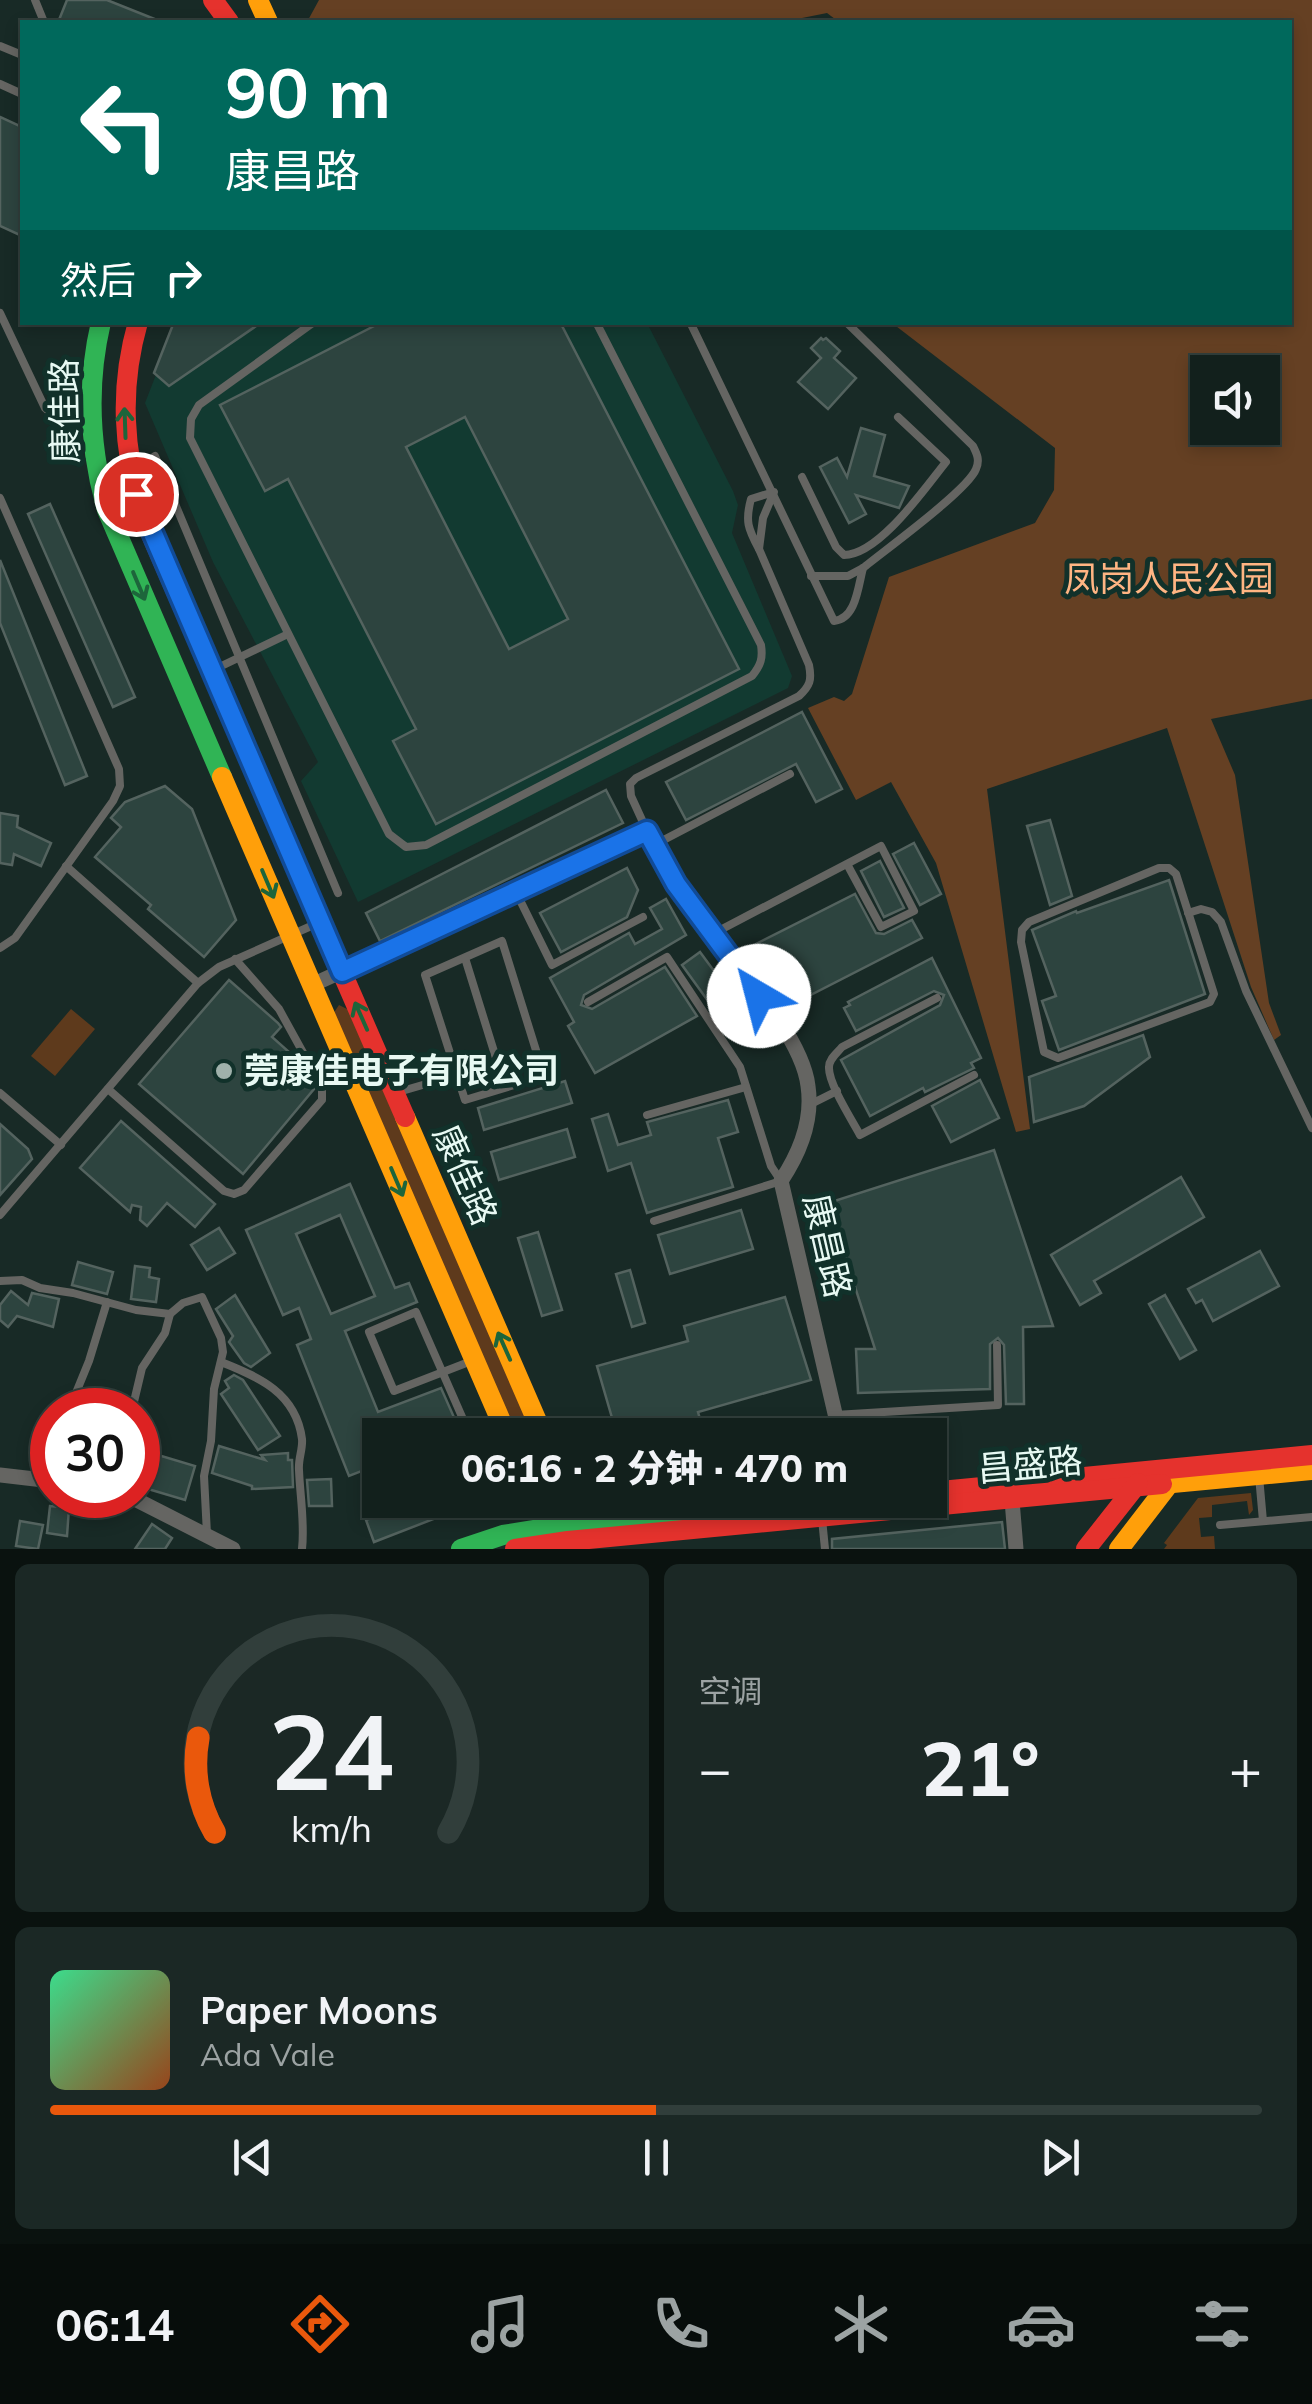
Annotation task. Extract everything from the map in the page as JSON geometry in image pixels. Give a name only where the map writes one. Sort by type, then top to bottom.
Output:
[{"type":"street","points":[[213,0],[228,20]]},
{"type":"street","name":"康佳路","points":[[100,325],[90,422],[96,475],[107,510],[500,1418]]},
{"type":"street","name":"康佳路","points":[[137,325],[125,388],[130,473],[143,516],[536,1418]]},
{"type":"street","points":[[312,984],[516,892],[651,838]]},
{"type":"street","name":"康昌路","points":[[651,838],[676,884],[793,1042],[806,1073],[809,1106],[798,1154],[781,1182],[837,1418]]},
{"type":"street","name":"昌盛路","points":[[947,1497],[1312,1455]]},
{"type":"street","name":"昌盛路","points":[[947,1492],[1134,1488],[1312,1470]]},
{"type":"street","points":[[1086,1549],[1150,1471],[1169,1484],[1118,1549]]},
{"type":"street","points":[[0,1475],[30,1476]]},
{"type":"street","points":[[1011,1492],[1016,1549]]},
{"type":"street","points":[[160,1511],[233,1549]]},
{"type":"street","points":[[543,1518],[547,1528],[568,1541]]},
{"type":"street","name":"昌盛路","points":[[461,1549],[503,1535],[547,1528],[597,1534],[747,1518]]},
{"type":"street","points":[[515,1549],[597,1534]]},
{"type":"lane","points":[[0,313],[45,408],[66,419],[90,422]]},
{"type":"lane","points":[[310,325],[200,405],[191,419],[190,438],[389,834],[406,846],[426,845],[752,676],[763,656],[761,644],[598,325]]},
{"type":"lane","points":[[691,325],[834,621],[849,615],[863,568]]},
{"type":"lane","points":[[811,576],[848,576],[863,568],[950,496],[974,474],[978,465],[974,446],[849,325]]},
{"type":"lane","points":[[802,477],[836,547],[844,556],[856,556],[908,514],[946,462],[898,417]]},
{"type":"lane","points":[[155,456],[338,893]]},
{"type":"lane","points":[[932,480],[950,496]]},
{"type":"lane","points":[[774,492],[751,499],[746,526],[760,548],[809,665],[809,687],[799,696],[636,778],[630,784],[630,796],[651,838],[790,774]]},
{"type":"lane","points":[[760,548],[763,518],[774,492]]},
{"type":"lane","points":[[0,498],[119,769],[120,786],[14,938],[0,948]]},
{"type":"lane","points":[[211,671],[288,634]]},
{"type":"lane","points":[[712,934],[881,846],[914,911],[881,927],[848,864]]},
{"type":"lane","points":[[66,866],[198,982]]},
{"type":"lane","points":[[1159,868],[1169,868],[1176,874],[1188,913],[1214,994],[1210,1002],[1058,1058],[1044,1052],[1020,942],[1022,930],[1029,922],[1159,868]]},
{"type":"lane","points":[[516,892],[552,964],[643,917]]},
{"type":"lane","points":[[1188,913],[1201,909],[1212,912],[1221,922],[1246,991],[1312,1128]]},
{"type":"lane","points":[[0,1215],[198,982],[218,967],[320,922]]},
{"type":"lane","points":[[502,941],[544,1076],[465,1100],[426,975],[465,958],[502,941]]},
{"type":"lane","points":[[588,1002],[668,957],[740,1067],[771,1166],[781,1182],[654,1221]]},
{"type":"lane","points":[[465,958],[505,1088]]},
{"type":"lane","points":[[108,1090],[224,1191],[234,1194],[244,1190],[322,1100],[322,1087],[279,1010],[235,960]]},
{"type":"lane","points":[[937,998],[842,1047],[832,1056],[829,1068],[837,1091],[860,1135],[974,1075]]},
{"type":"lane","points":[[394,1093],[457,1074]]},
{"type":"lane","points":[[647,1115],[746,1087]]},
{"type":"lane","points":[[809,1106],[837,1091]]},
{"type":"lane","points":[[0,1093],[61,1145]]},
{"type":"lane","points":[[0,1282],[13,1278],[40,1288],[170,1314]]},
{"type":"lane","points":[[137,1388],[142,1368],[165,1333],[170,1314],[182,1303],[202,1297],[222,1338],[204,1476],[208,1536]]},
{"type":"lane","points":[[78,1388],[107,1302]]},
{"type":"lane","points":[[462,1418],[442,1372],[416,1312],[369,1332],[394,1391],[442,1372],[474,1360]]},
{"type":"lane","points":[[836,1415],[998,1405],[997,1345]]},
{"type":"lane","points":[[221,1362],[275,1387],[286,1398],[299,1428],[302,1549]]},
{"type":"lane","points":[[1259,1476],[1264,1521]]},
{"type":"lane","points":[[1220,1526],[1312,1517]]},
{"type":"lane","points":[[823,1518],[825,1549]]},
{"type":"shaded area","points":[[175,325],[648,325],[733,491],[738,505],[732,533],[792,676],[788,688],[358,902],[301,781],[318,762],[213,562],[145,403]]},
{"type":"shaded area","points":[[339,1005],[349,1010],[527,1418],[508,1418],[333,1014]]},
{"type":"shaded area","points":[[71,1009],[95,1029],[55,1076],[31,1056]]},
{"type":"shaded area","points":[[1251,1493],[1253,1510],[1249,1515],[1247,1501],[1212,1505],[1212,1517],[1199,1518],[1201,1537],[1214,1536],[1215,1549],[1164,1549],[1164,1543],[1198,1498]]},
{"type":"green space","name":"凤岗人民公园","points":[[319,0],[1312,0],[1312,699],[1211,719],[1235,775],[1269,1003],[1281,1035],[1274,1040],[1251,987],[1167,728],[987,789],[1030,1129],[1016,1132],[936,863],[891,782],[856,800],[808,708],[834,697],[844,701],[852,694],[889,577],[1035,523],[1054,490],[1055,448],[895,325],[1292,325],[1292,20],[836,20],[827,13],[792,20],[308,20]]},
{"type":"building","points":[[67,0],[107,0],[157,20],[59,20]]},
{"type":"building","points":[[0,117],[20,126],[20,235],[0,226]]},
{"type":"building","points":[[173,325],[258,325],[169,386],[154,373]]},
{"type":"building","points":[[376,325],[562,325],[739,669],[436,824],[393,741],[416,729],[288,479],[265,491],[220,405]],"holes":[[[465,417],[568,619],[509,649],[406,447]]]},
{"type":"building","points":[[821,338],[840,351],[834,358],[856,378],[828,409],[798,382],[821,358],[811,348]]},
{"type":"building","points":[[861,428],[885,435],[874,476],[909,486],[899,508],[856,495],[866,514],[849,523],[820,467],[837,458],[847,477]]},
{"type":"building","points":[[50,504],[135,697],[113,707],[28,514]]},
{"type":"building","points":[[0,560],[87,776],[65,785],[0,623]]},
{"type":"building","points":[[802,712],[842,789],[816,802],[796,764],[686,820],[666,782]]},
{"type":"building","points":[[165,786],[192,809],[236,920],[204,957],[95,857],[121,827],[111,818],[125,802]]},
{"type":"building","points":[[606,790],[623,823],[380,941],[366,913]]},
{"type":"building","points":[[0,813],[18,816],[17,827],[51,843],[41,866],[14,854],[12,865],[0,863]]},
{"type":"building","points":[[1050,820],[1072,896],[1050,905],[1027,826]]},
{"type":"building","points":[[914,843],[941,894],[920,905],[893,854]]},
{"type":"building","points":[[880,861],[904,908],[884,917],[861,871]]},
{"type":"building","points":[[627,868],[638,890],[627,917],[561,952],[540,913]]},
{"type":"building","points":[[1169,880],[1205,994],[1059,1050],[1042,1001],[1056,996],[1032,930]]},
{"type":"building","points":[[855,894],[876,933],[884,934],[912,920],[922,938],[789,1006],[776,980],[767,984],[748,948]]},
{"type":"building","points":[[666,899],[686,935],[584,995],[581,1005],[592,1009],[665,967],[697,1016],[595,1073],[568,1026],[574,1022],[550,978],[629,933],[635,944],[662,929],[650,908]]},
{"type":"building","points":[[700,952],[756,1028],[737,1041],[682,965]]},
{"type":"building","points":[[932,958],[981,1058],[971,1063],[974,1068],[925,1092],[923,1088],[870,1116],[841,1060],[940,1005],[944,995],[934,991],[856,1031],[844,1008],[850,1005],[848,1002]]},
{"type":"building","name":"莞康佳电子有限公司","points":[[229,980],[278,1023],[281,1027],[272,1037],[289,1052],[283,1058],[314,1089],[243,1174],[139,1084]]},
{"type":"building","points":[[1143,1035],[1150,1057],[1084,1106],[1034,1122],[1029,1077]]},
{"type":"building","points":[[980,1080],[999,1118],[951,1142],[932,1106]]},
{"type":"building","points":[[565,1081],[572,1103],[484,1130],[478,1108]]},
{"type":"building","points":[[728,1100],[738,1132],[718,1138],[733,1187],[647,1213],[631,1163],[608,1171],[592,1119],[608,1114],[618,1145],[651,1135],[647,1122]]},
{"type":"building","points":[[121,1121],[215,1204],[195,1227],[167,1203],[147,1226],[140,1220],[141,1207],[132,1205],[130,1212],[80,1168]]},
{"type":"building","points":[[0,1124],[28,1149],[32,1159],[0,1195]]},
{"type":"building","points":[[567,1129],[575,1157],[499,1180],[491,1152]]},
{"type":"building","points":[[994,1150],[1053,1326],[1023,1327],[1024,1404],[1006,1404],[1004,1345],[998,1338],[990,1344],[990,1389],[858,1393],[856,1349],[875,1349],[828,1203]]},
{"type":"building","points":[[1181,1177],[1204,1217],[1094,1281],[1101,1293],[1080,1305],[1051,1255]]},
{"type":"building","points":[[350,1184],[395,1288],[409,1283],[417,1302],[345,1331],[378,1412],[441,1388],[454,1418],[362,1418],[362,1471],[349,1476],[297,1345],[311,1339],[299,1308],[283,1315],[246,1230]],"holes":[[[340,1215],[375,1296],[331,1314],[296,1234]]]},
{"type":"building","points":[[741,1210],[753,1249],[670,1274],[658,1235]]},
{"type":"building","points":[[219,1228],[235,1253],[207,1270],[191,1245]]},
{"type":"building","points":[[538,1232],[562,1310],[542,1316],[518,1238]]},
{"type":"building","points":[[1260,1251],[1279,1286],[1213,1321],[1202,1300],[1196,1303],[1188,1289]]},
{"type":"building","points":[[78,1262],[113,1272],[107,1294],[72,1285]]},
{"type":"building","points":[[135,1266],[150,1268],[149,1277],[159,1279],[156,1302],[131,1299]]},
{"type":"building","points":[[630,1270],[645,1323],[632,1327],[616,1274]]},
{"type":"building","points":[[11,1291],[28,1305],[32,1293],[59,1299],[53,1327],[17,1316],[8,1327],[0,1320],[0,1305]]},
{"type":"building","points":[[235,1295],[270,1353],[251,1367],[229,1342],[233,1336],[216,1309]]},
{"type":"building","points":[[1165,1295],[1196,1350],[1180,1359],[1149,1304]]},
{"type":"building","points":[[785,1297],[811,1380],[698,1412],[700,1418],[612,1418],[597,1366],[688,1341],[684,1326]]},
{"type":"building","points":[[234,1375],[243,1380],[280,1436],[258,1450],[221,1394],[229,1388],[225,1381]]},
{"type":"building","points":[[219,1446],[265,1460],[261,1455],[288,1453],[293,1487],[252,1489],[212,1473]]},
{"type":"building","points":[[160,1456],[195,1466],[185,1500],[160,1493]]},
{"type":"building","points":[[331,1479],[332,1506],[309,1506],[307,1480]]},
{"type":"building","points":[[49,1518],[68,1518],[67,1536],[47,1533]]},
{"type":"building","points":[[371,1518],[436,1518],[374,1542],[366,1520]]},
{"type":"building","points":[[20,1521],[43,1525],[38,1549],[16,1546]]},
{"type":"building","points":[[1002,1522],[1005,1549],[832,1549],[832,1539]]},
{"type":"building","points":[[152,1524],[172,1538],[165,1549],[135,1549]]},
{"type":"traffic: fast","points":[[100,325],[93,370],[92,416],[96,463],[107,510],[222,777]]},
{"type":"traffic: fast","points":[[543,1518],[547,1528],[568,1541],[583,1525],[580,1518]]},
{"type":"traffic: fast","points":[[461,1549],[503,1535],[653,1518]]},
{"type":"traffic: slow","points":[[258,0],[267,20]]},
{"type":"traffic: slow","points":[[222,777],[500,1418]]},
{"type":"traffic: slow","points":[[405,1117],[536,1418]]},
{"type":"traffic: slow","points":[[1162,1484],[1312,1470]]},
{"type":"traffic: slow","points":[[1119,1549],[1169,1484],[1164,1481]]},
{"type":"traffic: jam","points":[[213,0],[228,20]]},
{"type":"traffic: jam","points":[[137,325],[128,371],[126,419],[131,467],[143,516],[405,1117]]},
{"type":"traffic: jam","points":[[947,1490],[1312,1455]]},
{"type":"traffic: jam","points":[[1086,1549],[1138,1483]]},
{"type":"traffic: jam","points":[[515,1549],[1162,1484]]},
{"type":"place","name":"莞康佳电子有限公司","points":[[224,1071]]},
{"type":"route","points":[[136,494],[342,972],[647,831],[676,884],[759,996]]}]
